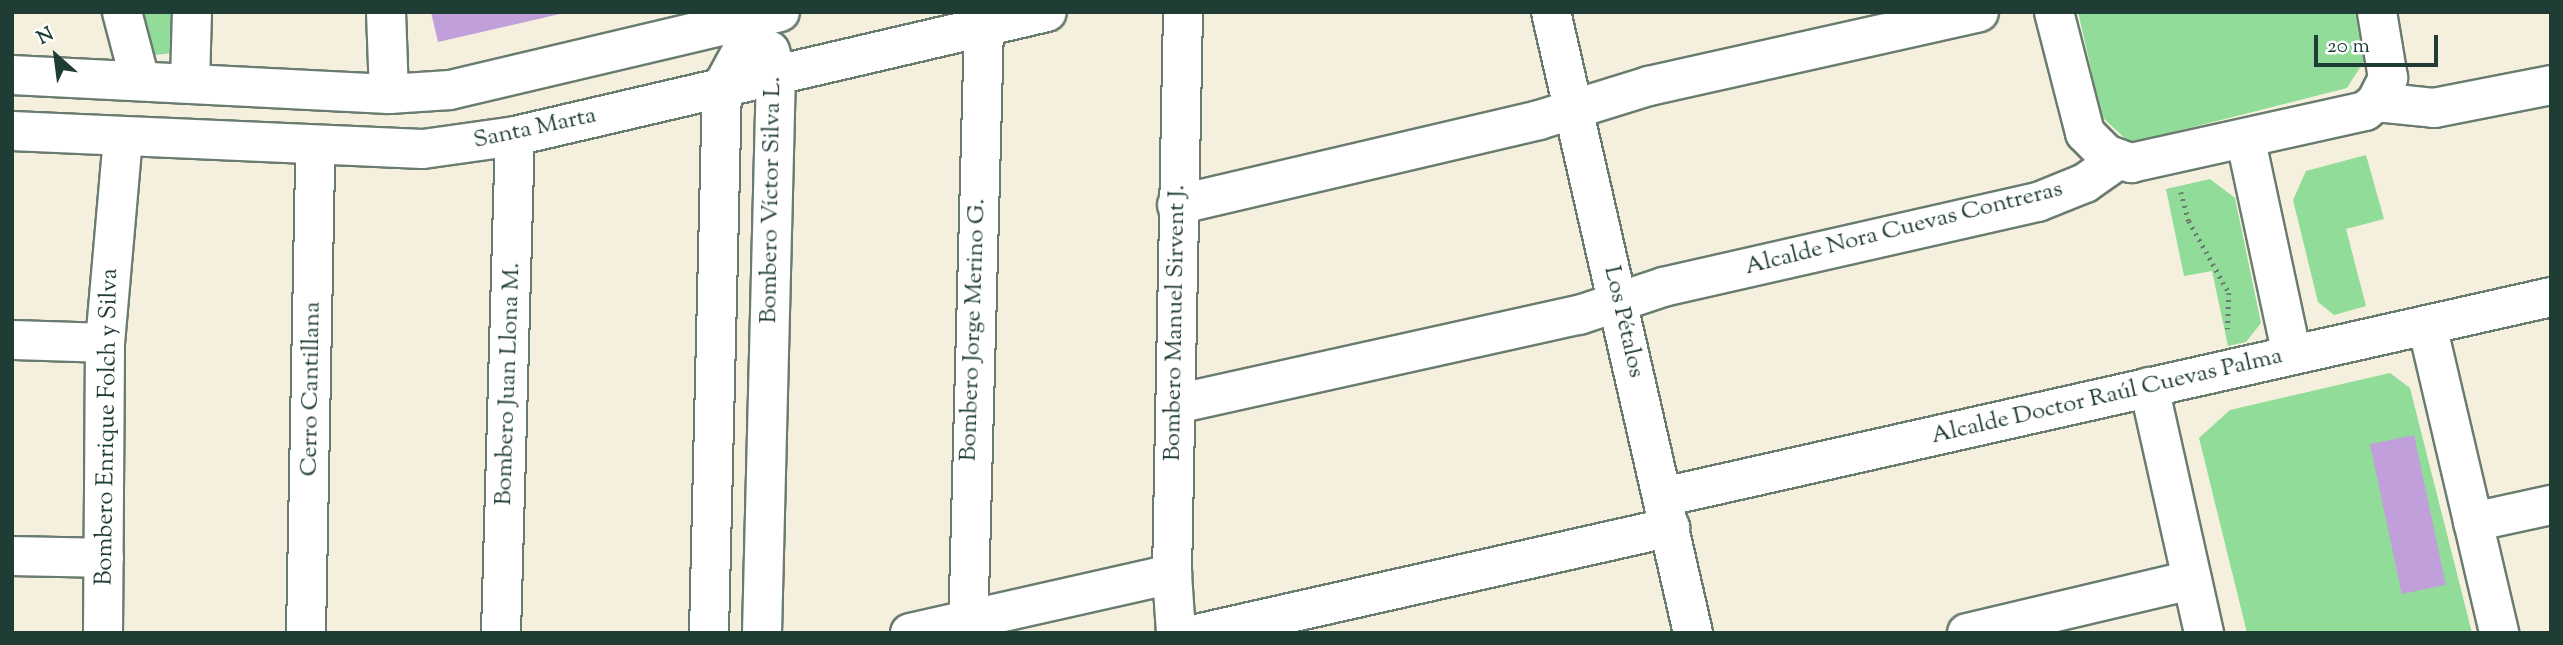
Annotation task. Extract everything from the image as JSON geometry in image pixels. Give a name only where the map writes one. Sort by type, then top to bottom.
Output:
[{"type":"street","points":[[122,12],[140,80]]},
{"type":"street","points":[[190,83],[192,12]]},
{"type":"street","points":[[386,12],[389,94]]},
{"type":"street","name":"Santa Marta","points":[[12,131],[123,138],[423,149],[515,136],[776,73],[1047,12]]},
{"type":"street","name":"Bombero Manuel Sirvent J.","points":[[1175,633],[1172,574],[1177,205],[1183,12]]},
{"type":"street","name":"Los Pétalos","points":[[1551,12],[1693,633]]},
{"type":"street","points":[[1177,205],[1574,108],[1649,86],[1979,12]]},
{"type":"street","points":[[2054,12],[2082,127],[2094,145],[2118,160],[2145,163],[2246,141],[2351,117],[2376,102],[2434,108],[2551,85]]},
{"type":"street","points":[[2376,102],[2389,65],[2377,12]]},
{"type":"street","points":[[12,75],[389,94],[450,90],[770,15]]},
{"type":"street","name":"Bombero Víctor Silva L.","points":[[762,633],[776,73],[770,15]]},
{"type":"street","name":"Bombero Víctor Silva L.","points":[[709,633],[722,87],[770,15]]},
{"type":"street","name":"Bombero Jorge Merino G.","points":[[967,628],[984,27]]},
{"type":"street","name":"Bombero Juan Llona M.","points":[[501,633],[515,136]]},
{"type":"street","name":"Bombero Enrique Folch y Silva","points":[[103,633],[105,343],[123,138]]},
{"type":"street","points":[[2246,141],[2292,355]]},
{"type":"street","name":"Cerro Cantillana","points":[[306,633],[315,146]]},
{"type":"street","name":"Alcalde Nora Cuevas Contreras","points":[[1176,404],[1579,315],[1663,286],[2038,202],[2085,183],[2118,160]]},
{"type":"street","name":"Alcalde Doctor Raúl Cuevas Palma","points":[[1202,633],[2149,387],[2551,297]]},
{"type":"street","points":[[2427,325],[2499,633]]},
{"type":"street","points":[[12,340],[105,343]]},
{"type":"street","points":[[2149,387],[2204,633]]},
{"type":"street","points":[[2473,522],[2551,505]]},
{"type":"street","points":[[12,556],[104,558]]},
{"type":"street","points":[[910,633],[967,628],[1172,574]]},
{"type":"street","points":[[1967,633],[2192,580]]},
{"type":"path","points":[[2172,157],[2189,221],[2229,293],[2229,324],[2219,347],[2225,370]]},
{"type":"green space","points":[[143,12],[172,12],[173,53],[154,55]]},
{"type":"green space","points":[[2078,12],[2356,12],[2366,58],[2347,88],[2130,143],[2102,117]]},
{"type":"green space","points":[[2366,155],[2384,219],[2346,229],[2366,306],[2334,315],[2318,302],[2293,200],[2306,171]]},
{"type":"green space","points":[[2210,179],[2235,198],[2261,323],[2246,342],[2228,346],[2212,271],[2184,276],[2166,189]]},
{"type":"green space","points":[[2390,373],[2410,388],[2472,633],[2247,633],[2199,438],[2230,410]]},
{"type":"building","points":[[431,12],[564,12],[564,13],[438,42]]},
{"type":"building","points":[[2414,435],[2446,585],[2402,594],[2370,444]]}]
